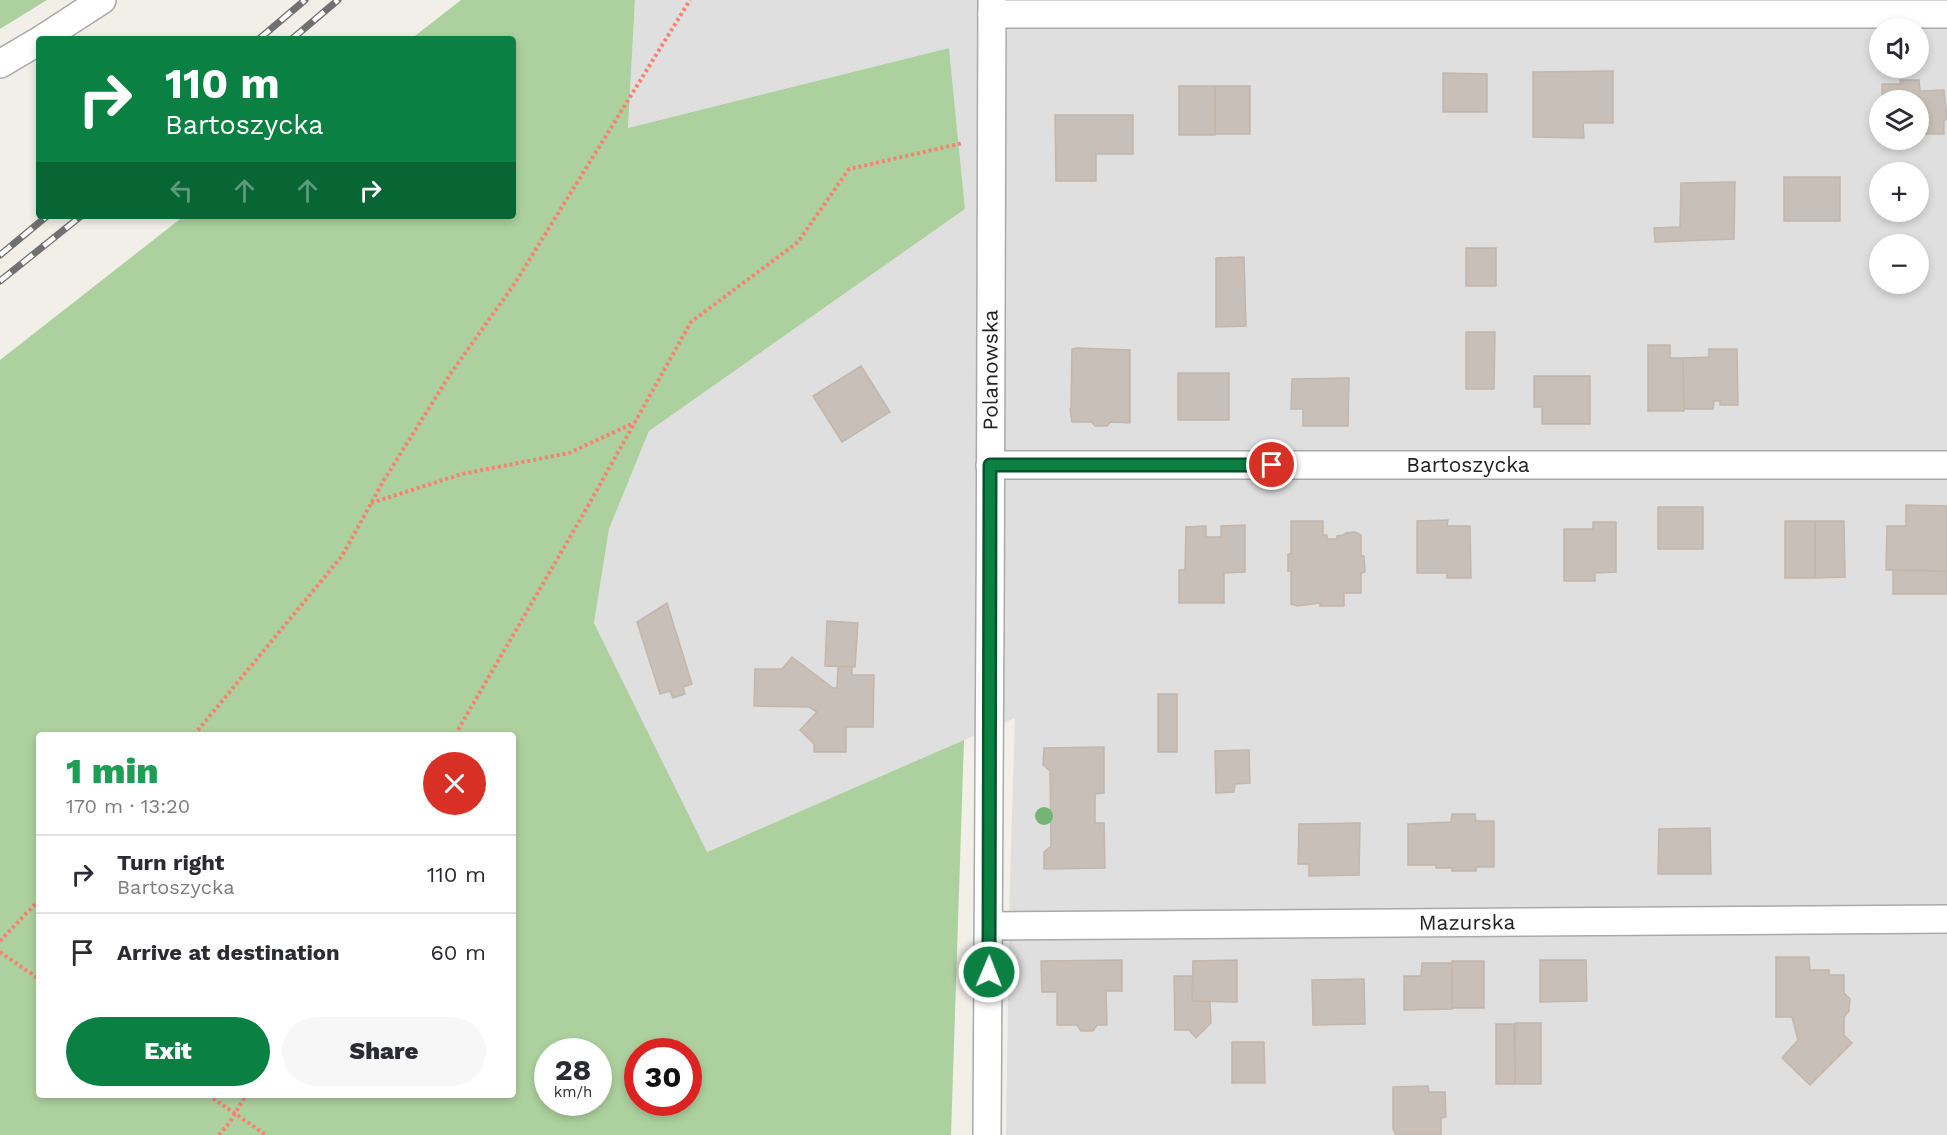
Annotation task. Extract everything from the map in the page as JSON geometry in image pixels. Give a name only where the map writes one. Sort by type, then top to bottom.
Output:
[{"type":"street","points":[[46,36],[102,0]]},
{"type":"street","points":[[992,7],[1947,14]]},
{"type":"street","name":"Polanowska","points":[[987,1135],[992,7]]},
{"type":"street","points":[[0,64],[36,42]]},
{"type":"street","name":"Bartoszycka","points":[[990,465],[1947,465]]},
{"type":"street","name":"Mazurska","points":[[989,926],[1947,919]]},
{"type":"path","points":[[196,732],[342,556],[371,503],[451,373],[515,283],[690,0]]},
{"type":"path","points":[[457,732],[691,322],[798,242],[849,169],[973,141],[990,141]]},
{"type":"path","points":[[371,503],[462,474],[569,453],[635,422]]},
{"type":"path","points":[[0,941],[36,903]]},
{"type":"path","points":[[0,952],[36,977]]},
{"type":"path","points":[[212,1098],[266,1135]]},
{"type":"path","points":[[219,1135],[244,1098]]},
{"type":"shaded area","points":[[635,0],[1947,0],[1947,1135],[1006,1135],[1015,718],[707,852],[594,623],[609,529],[649,431],[965,209],[949,48],[628,128]]},
{"type":"green space","points":[[0,0],[47,0],[0,29]]},
{"type":"green space","points":[[461,0],[635,0],[628,128],[949,48],[965,209],[649,431],[609,529],[594,623],[707,852],[964,740],[951,1135],[0,1135],[0,360],[180,219],[516,219],[516,36],[415,36]]},
{"type":"building","points":[[1613,71],[1613,123],[1583,123],[1584,138],[1533,137],[1533,72]]},
{"type":"building","points":[[1443,73],[1487,74],[1487,112],[1443,112]]},
{"type":"building","points":[[1900,80],[1919,80],[1920,90],[1882,90],[1882,84],[1901,84]]},
{"type":"building","points":[[1179,86],[1215,86],[1215,135],[1179,135]]},
{"type":"building","points":[[1215,86],[1250,86],[1250,134],[1215,134]]},
{"type":"building","points":[[1944,90],[1947,119],[1944,121],[1944,134],[1929,134],[1929,91]]},
{"type":"building","points":[[1055,115],[1133,115],[1133,154],[1096,154],[1096,181],[1056,181]]},
{"type":"building","points":[[1784,177],[1840,177],[1840,221],[1784,221]]},
{"type":"building","points":[[1735,182],[1734,239],[1655,242],[1654,228],[1680,227],[1681,183]]},
{"type":"building","points":[[1466,248],[1496,248],[1496,286],[1466,286]]},
{"type":"building","points":[[1244,257],[1246,326],[1216,327],[1216,258]]},
{"type":"building","points":[[1466,332],[1495,332],[1494,389],[1466,389]]},
{"type":"building","points":[[1648,345],[1670,345],[1670,358],[1683,358],[1684,411],[1648,411]]},
{"type":"building","points":[[1072,349],[1130,350],[1130,423],[1111,422],[1107,426],[1095,426],[1092,422],[1072,422],[1070,409]]},
{"type":"building","points":[[1709,349],[1737,349],[1738,405],[1720,405],[1720,401],[1714,401],[1713,409],[1684,409],[1683,358],[1709,357]]},
{"type":"building","points":[[861,366],[890,412],[842,442],[813,396]]},
{"type":"building","points":[[1178,373],[1229,373],[1229,420],[1178,420]]},
{"type":"building","points":[[1534,376],[1590,376],[1590,424],[1542,424],[1542,407],[1534,407]]},
{"type":"building","points":[[1349,378],[1348,426],[1303,426],[1303,409],[1291,409],[1292,379]]},
{"type":"building","points":[[1906,505],[1947,506],[1947,571],[1886,570],[1887,526],[1906,526]]},
{"type":"building","points":[[1658,507],[1703,507],[1703,549],[1658,549]]},
{"type":"building","points":[[1448,520],[1447,526],[1470,526],[1471,578],[1447,578],[1447,573],[1417,573],[1417,521]]},
{"type":"building","points":[[1291,521],[1323,521],[1323,535],[1327,535],[1327,539],[1337,539],[1337,536],[1346,533],[1355,532],[1361,535],[1361,556],[1364,556],[1365,572],[1361,573],[1361,593],[1344,593],[1344,606],[1320,606],[1320,603],[1297,606],[1291,604],[1291,571],[1288,571],[1288,554],[1291,554]]},
{"type":"building","points":[[1785,521],[1815,521],[1815,578],[1785,578]]},
{"type":"building","points":[[1815,521],[1844,521],[1845,577],[1815,578]]},
{"type":"building","points":[[1593,522],[1616,522],[1616,572],[1595,573],[1595,581],[1564,581],[1564,529],[1593,529]]},
{"type":"building","points":[[1245,525],[1245,572],[1224,573],[1224,603],[1179,603],[1179,570],[1185,570],[1186,527],[1206,526],[1206,537],[1221,537],[1221,526]]},
{"type":"building","points":[[1893,570],[1947,571],[1947,594],[1893,594]]},
{"type":"building","points":[[667,603],[692,684],[683,687],[685,694],[673,698],[670,691],[660,694],[637,622]]},
{"type":"building","points":[[827,621],[858,623],[855,667],[825,666]]},
{"type":"building","points":[[792,657],[833,688],[837,688],[838,666],[852,667],[852,675],[874,675],[873,727],[846,727],[846,752],[814,752],[814,744],[800,730],[817,712],[809,707],[754,706],[755,669],[782,669]]},
{"type":"building","points":[[1158,694],[1177,694],[1177,752],[1158,752]]},
{"type":"building","points":[[1104,747],[1104,793],[1095,794],[1095,823],[1104,823],[1105,868],[1044,869],[1044,852],[1051,846],[1050,771],[1043,765],[1044,748]]},
{"type":"building","points":[[1249,750],[1250,783],[1235,784],[1234,792],[1216,793],[1215,751]]},
{"type":"building","points":[[1452,814],[1475,814],[1476,821],[1494,821],[1494,867],[1476,867],[1476,871],[1452,871],[1452,868],[1436,868],[1436,865],[1408,865],[1408,824],[1451,822]]},
{"type":"building","points":[[1360,823],[1359,875],[1309,876],[1309,864],[1298,864],[1299,824]]},
{"type":"building","points":[[1710,828],[1711,874],[1658,874],[1659,829]]},
{"type":"building","points":[[1776,957],[1809,957],[1810,970],[1829,970],[1829,975],[1844,975],[1844,993],[1850,999],[1849,1011],[1844,1017],[1844,1035],[1852,1043],[1810,1085],[1782,1058],[1798,1040],[1792,1017],[1776,1017]]},
{"type":"building","points":[[1122,960],[1122,991],[1106,991],[1107,1025],[1097,1025],[1093,1031],[1081,1031],[1077,1025],[1057,1025],[1057,992],[1042,992],[1041,961]]},
{"type":"building","points":[[1237,960],[1237,1002],[1192,1001],[1193,961]]},
{"type":"building","points":[[1540,960],[1586,960],[1587,1001],[1540,1002]]},
{"type":"building","points":[[1452,961],[1484,961],[1484,1008],[1452,1008]]},
{"type":"building","points":[[1422,963],[1452,963],[1452,1009],[1404,1010],[1404,976],[1421,976]]},
{"type":"building","points":[[1174,976],[1193,976],[1192,1001],[1210,1002],[1211,1023],[1196,1038],[1189,1030],[1175,1030]]},
{"type":"building","points":[[1364,979],[1365,1024],[1313,1025],[1312,980]]},
{"type":"building","points":[[1515,1023],[1541,1023],[1541,1084],[1515,1084]]},
{"type":"building","points":[[1496,1024],[1514,1024],[1515,1084],[1496,1084]]},
{"type":"building","points":[[1232,1042],[1264,1042],[1265,1083],[1232,1083]]},
{"type":"building","points":[[1428,1086],[1429,1092],[1445,1092],[1446,1117],[1441,1118],[1441,1135],[1396,1135],[1393,1129],[1393,1087]]},
{"type":"railway","points":[[263,36],[305,0]]},
{"type":"railway","points":[[296,36],[338,0]]},
{"type":"railway","points":[[0,255],[43,219]]},
{"type":"railway","points":[[0,281],[77,219]]},
{"type":"route","points":[[989,972],[990,465],[1272,465]]}]
